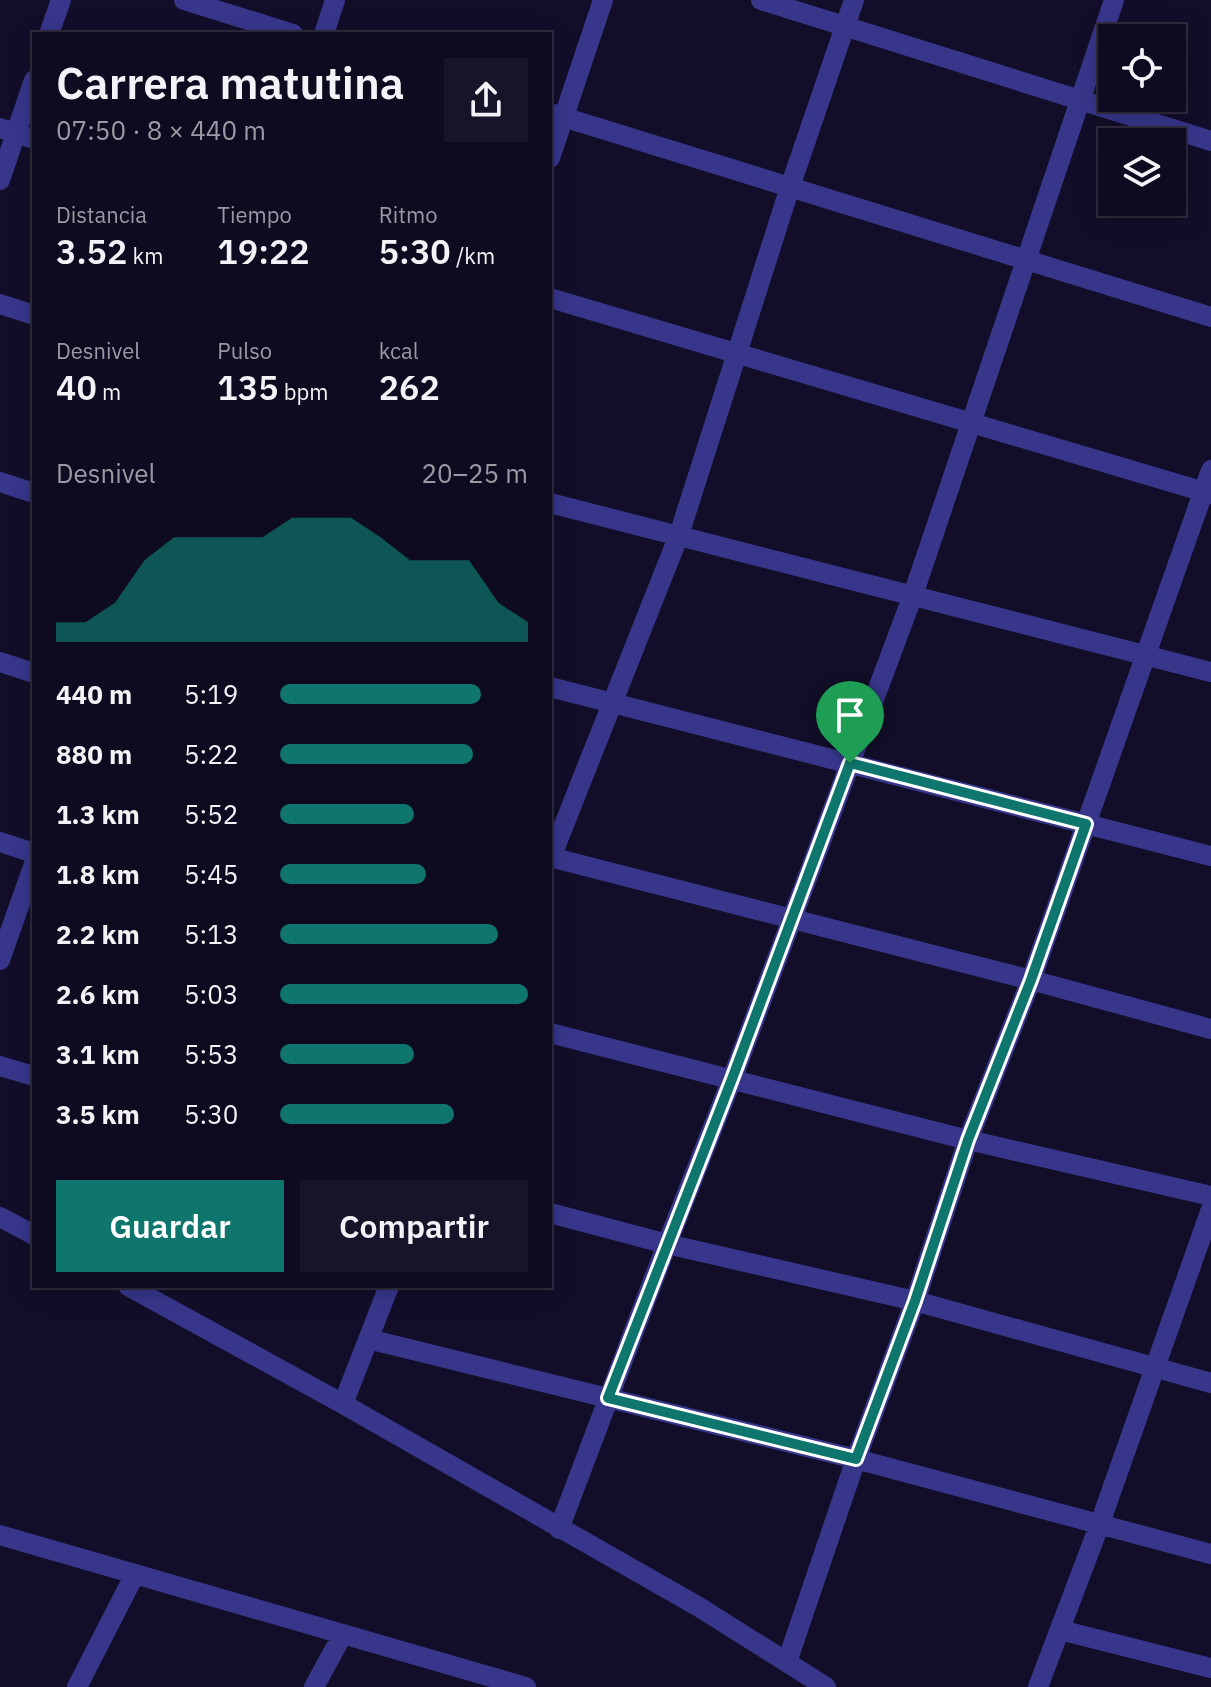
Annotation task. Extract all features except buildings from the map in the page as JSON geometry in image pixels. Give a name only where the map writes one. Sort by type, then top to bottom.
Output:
[{"type":"street","points":[[50,32],[61,0]]},
{"type":"street","points":[[184,0],[287,32]]},
{"type":"street","points":[[325,32],[335,0]]},
{"type":"street","points":[[552,146],[557,115],[603,0]]},
{"type":"street","points":[[761,0],[1211,141]]},
{"type":"street","points":[[552,853],[679,535],[790,187],[854,0]]},
{"type":"street","points":[[559,1529],[913,595],[1114,0]]},
{"type":"street","points":[[0,180],[32,86]]},
{"type":"street","points":[[557,115],[1211,317]]},
{"type":"street","points":[[552,299],[1207,493]]},
{"type":"street","points":[[0,304],[32,314]]},
{"type":"street","points":[[787,1662],[856,1459],[915,1301],[968,1140],[1031,980],[1145,655],[1207,493],[1211,470]]},
{"type":"street","points":[[0,482],[32,492]]},
{"type":"street","points":[[552,503],[1211,672]]},
{"type":"street","points":[[0,662],[32,672]]},
{"type":"street","points":[[552,688],[1211,856]]},
{"type":"street","points":[[0,842],[32,852]]},
{"type":"street","points":[[552,859],[1211,1029]]},
{"type":"street","points":[[0,960],[28,900],[32,876]]},
{"type":"street","points":[[552,1034],[968,1140],[1211,1196]]},
{"type":"street","points":[[0,1066],[32,1075]]},
{"type":"street","points":[[1038,1687],[1099,1526],[1211,1209]]},
{"type":"street","points":[[552,1214],[667,1244],[915,1301],[1211,1383]]},
{"type":"street","points":[[0,1217],[32,1234]]},
{"type":"street","points":[[136,1288],[158,1294],[559,1529],[699,1607],[826,1687]]},
{"type":"street","points":[[343,1404],[388,1288]]},
{"type":"street","points":[[368,1339],[856,1459],[1211,1554]]},
{"type":"street","points":[[0,1535],[526,1687]]},
{"type":"street","points":[[77,1687],[135,1574]]},
{"type":"street","points":[[1060,1630],[1211,1668]]},
{"type":"street","points":[[314,1687],[343,1634]]},
{"type":"route","points":[[850,763],[1086,824],[1031,980],[968,1140],[915,1301],[856,1459],[608,1398],[850,763]]}]
